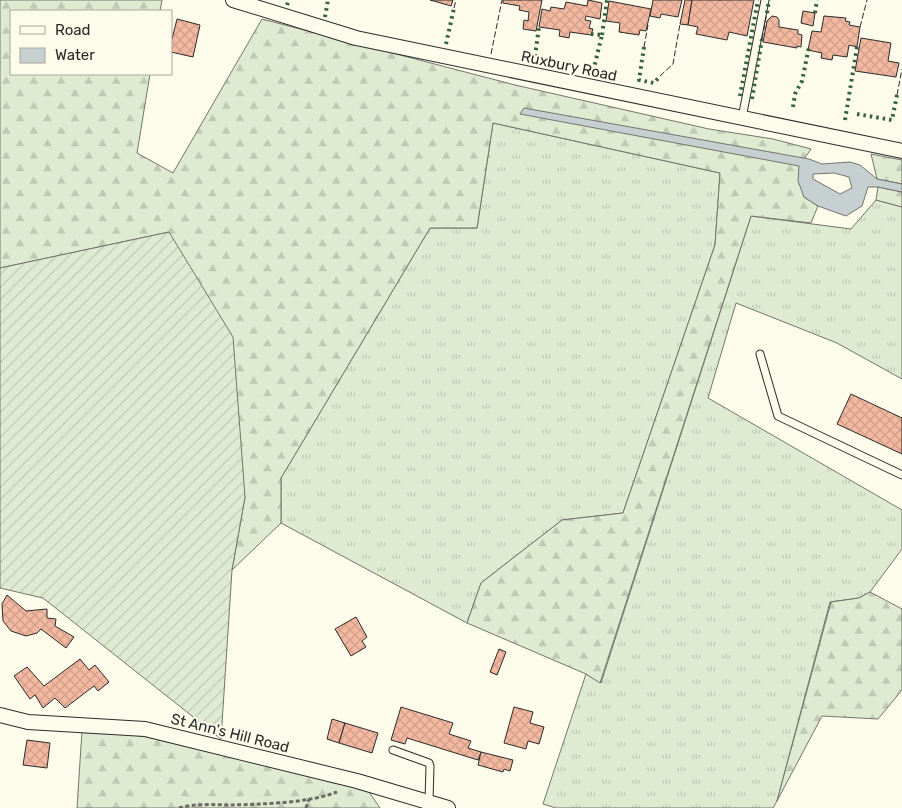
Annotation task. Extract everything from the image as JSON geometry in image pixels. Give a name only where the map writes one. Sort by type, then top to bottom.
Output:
[{"type":"street","name":"Ruxbury Road","points":[[240,1],[356,38],[902,151]]},
{"type":"street","name":"St Ann's Hill Road","points":[[0,715],[28,722],[145,729],[358,780],[419,802],[448,808]]},
{"type":"lane","points":[[742,118],[765,0]]},
{"type":"lane","points":[[760,354],[778,416],[902,475]]},
{"type":"lane","points":[[393,750],[429,763],[419,802]]},
{"type":"path","points":[[179,808],[190,805],[234,805],[324,797],[350,786],[358,780]]},
{"type":"path","points":[[306,808],[309,799]]},
{"type":"green space","points":[[0,0],[162,0],[160,10],[10,10],[10,75],[150,75],[137,153],[173,173],[262,19],[515,85],[709,129],[773,139],[811,149],[799,166],[804,197],[818,206],[811,223],[751,216],[600,683],[586,674],[467,623],[481,583],[562,520],[623,513],[715,245],[720,173],[493,123],[477,228],[430,228],[281,478],[281,523],[232,570],[245,497],[169,232],[0,268]]},
{"type":"green space","points":[[493,123],[720,173],[715,245],[623,513],[562,520],[481,583],[467,623],[281,523],[281,478],[430,228],[477,228]]},
{"type":"green space","points":[[871,154],[902,160],[902,184],[877,179]]},
{"type":"green space","points":[[878,187],[902,192],[902,207],[876,200]]},
{"type":"green space","points":[[876,200],[902,207],[902,379],[837,343],[736,303],[708,398],[902,510],[902,549],[870,592],[859,598],[830,602],[777,801],[773,808],[556,808],[543,804],[586,674],[601,683],[751,216],[851,229]]},
{"type":"green space","points":[[169,232],[233,337],[245,497],[232,570],[221,739],[43,598],[0,588],[0,268]]},
{"type":"green space","points":[[870,592],[902,609],[902,690],[878,719],[822,716],[777,801],[831,602],[859,598]]},
{"type":"green space","points":[[82,731],[143,736],[367,789],[380,808],[77,808]]},
{"type":"water","points":[[524,108],[809,159],[822,164],[850,162],[860,165],[877,179],[902,184],[902,192],[868,187],[862,206],[846,216],[818,206],[804,197],[798,181],[799,166],[520,114]],"holes":[[[834,173],[849,177],[852,188],[840,194],[813,179],[813,174]]]},
{"type":"building","points":[[430,0],[453,0],[451,6]]},
{"type":"building","points":[[503,0],[542,0],[536,31],[523,29],[524,20],[528,21],[529,12],[519,10],[520,6],[503,3]]},
{"type":"building","points":[[588,0],[602,3],[600,19],[586,16],[585,20],[591,21],[589,28],[593,29],[591,35],[570,32],[569,38],[559,36],[560,30],[539,27],[542,9],[550,11],[551,7],[564,9],[566,2],[587,6]]},
{"type":"building","points":[[653,0],[682,0],[678,17],[661,14],[660,18],[650,16]]},
{"type":"building","points":[[685,0],[692,0],[688,25],[680,24]]},
{"type":"building","points":[[692,0],[754,0],[747,36],[729,32],[727,40],[696,34],[698,27],[688,25]]},
{"type":"building","points":[[609,1],[651,9],[646,31],[640,30],[639,35],[619,32],[620,23],[606,21]]},
{"type":"building","points":[[803,11],[815,13],[813,26],[801,23]]},
{"type":"building","points":[[772,16],[777,17],[779,20],[779,27],[798,30],[798,34],[802,35],[801,47],[797,46],[797,48],[763,42],[767,21]]},
{"type":"building","points":[[824,16],[846,18],[845,21],[850,22],[849,25],[860,27],[857,47],[849,45],[847,57],[833,55],[832,60],[821,58],[822,53],[808,50],[812,31],[821,32]]},
{"type":"building","points":[[177,19],[200,25],[193,57],[172,52],[172,39]]},
{"type":"building","points":[[861,38],[891,43],[888,61],[899,63],[896,77],[855,71]]},
{"type":"building","points":[[851,394],[902,418],[902,454],[837,424]]},
{"type":"building","points":[[7,595],[26,611],[47,609],[47,618],[56,619],[55,626],[74,637],[66,648],[41,629],[37,633],[26,636],[11,631],[3,621],[2,604]]},
{"type":"building","points":[[356,617],[367,637],[362,641],[366,647],[351,656],[335,629]]},
{"type":"building","points":[[499,649],[506,652],[497,675],[490,672]]},
{"type":"building","points":[[80,659],[89,670],[95,665],[109,682],[98,691],[94,686],[65,708],[55,698],[43,708],[35,695],[30,699],[14,676],[27,667],[44,686]]},
{"type":"building","points":[[401,707],[453,723],[449,734],[471,741],[468,748],[481,752],[478,760],[407,738],[405,744],[391,740]]},
{"type":"building","points":[[514,707],[533,712],[530,723],[544,727],[539,744],[528,741],[526,749],[504,743]]},
{"type":"building","points":[[332,719],[345,723],[339,743],[327,739]]},
{"type":"building","points":[[345,723],[378,733],[372,753],[339,743]]},
{"type":"building","points":[[27,740],[50,743],[47,768],[23,765]]},
{"type":"building","points":[[481,752],[513,760],[510,771],[504,769],[503,772],[478,765]]},
{"type":"hedge","points":[[287,5],[289,0]]},
{"type":"hedge","points":[[325,17],[328,0]]},
{"type":"hedge","points":[[602,35],[607,0]]},
{"type":"hedge","points":[[740,96],[758,0]]},
{"type":"hedge","points":[[767,13],[769,0]]},
{"type":"hedge","points":[[815,13],[817,0]]},
{"type":"hedge","points":[[446,44],[454,8]]},
{"type":"hedge","points":[[534,63],[539,27]]},
{"type":"hedge","points":[[591,34],[602,35],[592,76]]},
{"type":"hedge","points":[[752,99],[762,39]]},
{"type":"hedge","points":[[644,47],[639,80],[654,83],[660,76]]},
{"type":"hedge","points":[[793,107],[795,94],[802,81],[809,47]]},
{"type":"hedge","points":[[845,120],[857,47]]},
{"type":"hedge","points":[[857,114],[892,120],[897,95]]},
{"type":"fence","points":[[454,8],[456,0]]},
{"type":"fence","points":[[491,54],[502,0]]},
{"type":"fence","points":[[860,27],[867,0]]},
{"type":"fence","points":[[762,39],[767,13]]},
{"type":"fence","points":[[660,76],[673,64],[680,24]]},
{"type":"fence","points":[[644,47],[648,25]]},
{"type":"fence","points":[[897,95],[902,69]]}]
